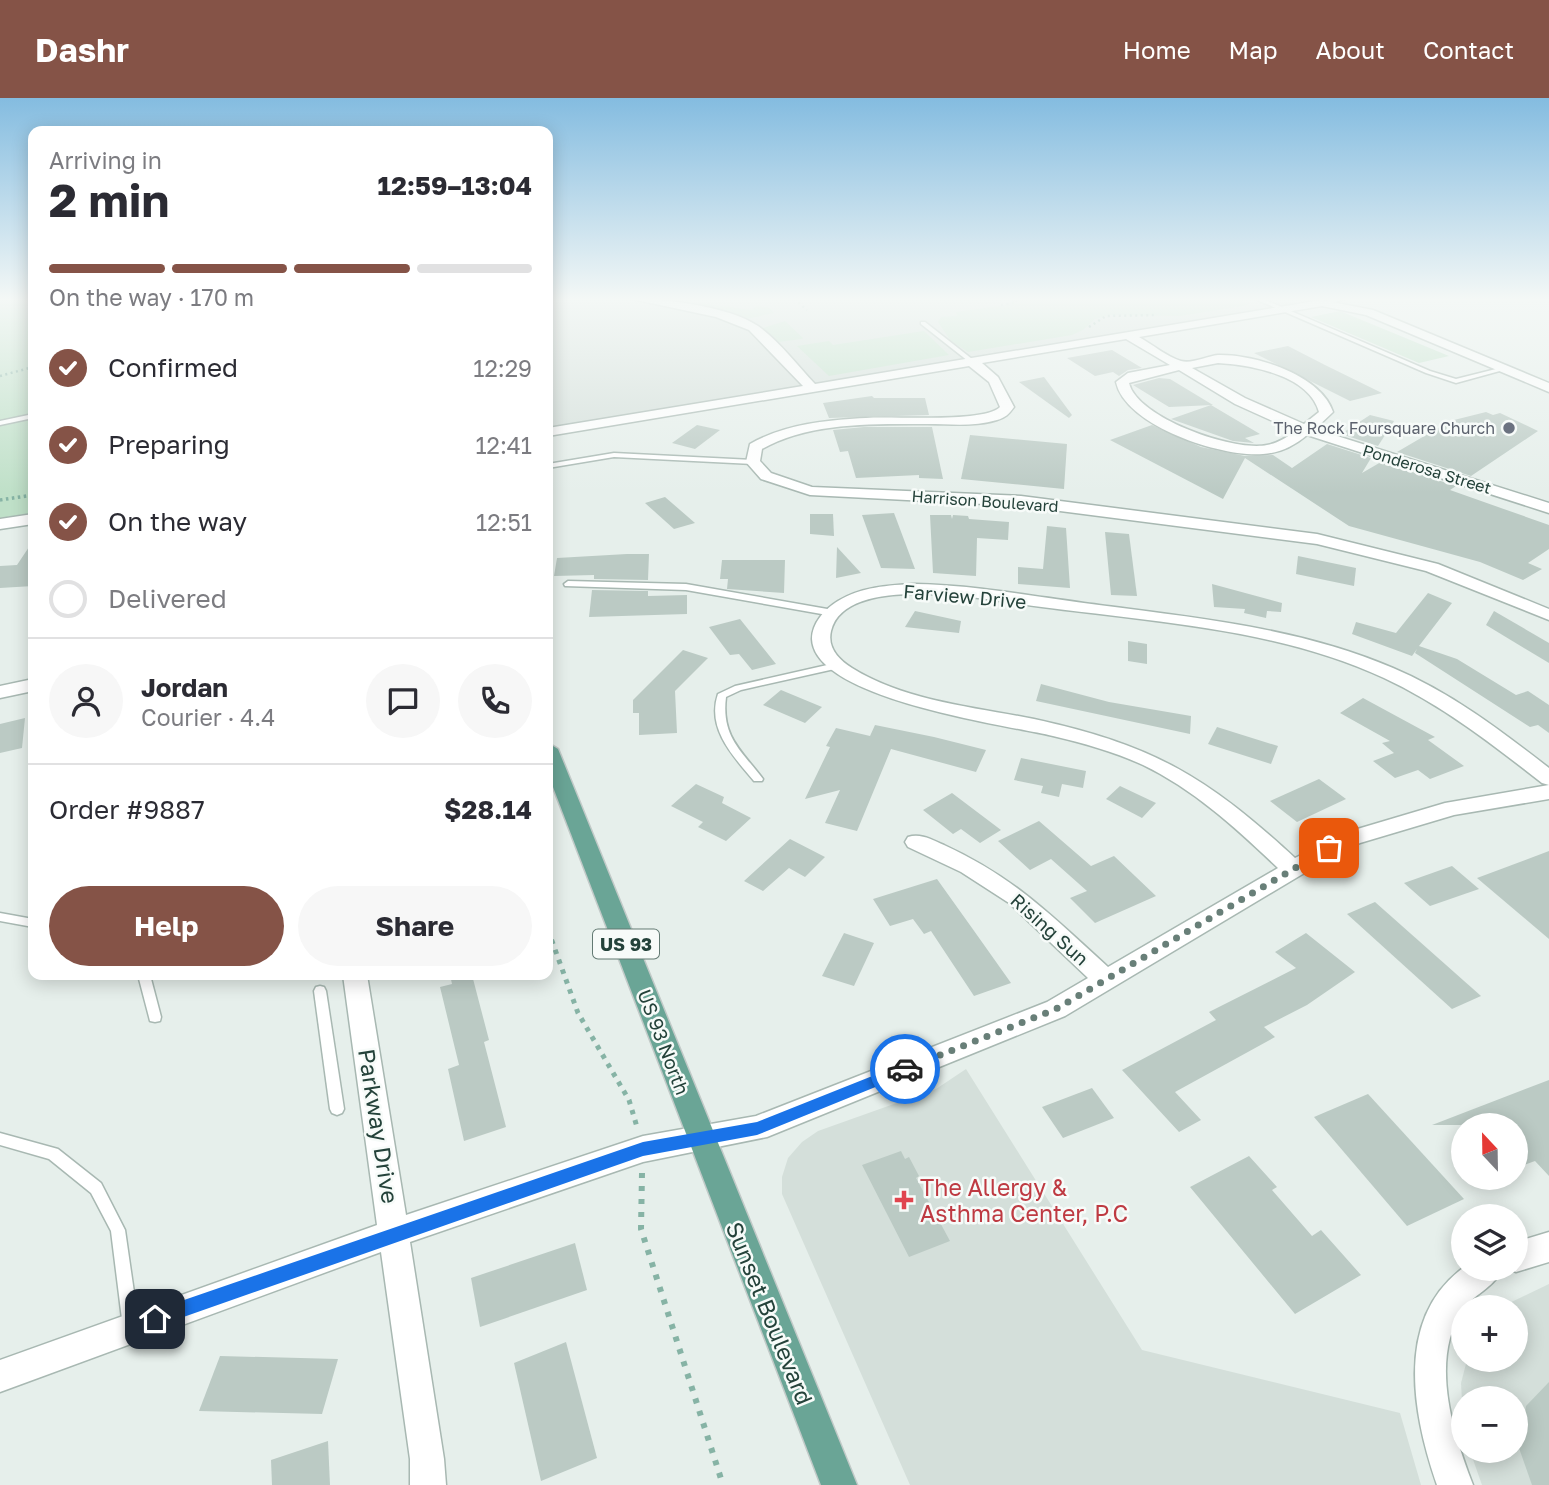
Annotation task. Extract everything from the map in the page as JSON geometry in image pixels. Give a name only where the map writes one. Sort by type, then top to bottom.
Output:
[{"type":"main road","name":"US 93 North","points":[[553,762],[702,1140]]},
{"type":"main road","name":"Sunset Boulevard","points":[[702,1140],[839,1485]]},
{"type":"street","points":[[789,364],[811,387]]},
{"type":"street","points":[[553,431],[948,364]]},
{"type":"street","points":[[752,462],[755,447],[763,441],[795,431],[881,421],[977,420],[998,416],[1007,407],[1002,391],[974,364]]},
{"type":"street","name":"Ponderosa Street","points":[[1174,364],[1240,401],[1305,430],[1549,508]]},
{"type":"street","points":[[1200,364],[1132,376],[1122,382],[1124,391],[1177,430],[1218,445],[1253,450],[1286,445],[1324,415],[1326,408],[1316,394],[1284,375],[1254,364]]},
{"type":"street","points":[[1491,364],[1549,388]]},
{"type":"street","name":"Harrison Boulevard","points":[[752,462],[757,469],[778,482],[819,492],[1021,501],[1317,539],[1433,568],[1549,615]]},
{"type":"street","points":[[0,524],[28,520]]},
{"type":"street","name":"Farview Drive","points":[[833,613],[852,600],[876,592],[930,590],[1179,622],[1287,641],[1362,662],[1432,694],[1483,726],[1549,778]]},
{"type":"street","points":[[833,613],[826,621],[820,639],[823,649],[836,666],[870,685],[901,695],[1078,736],[1156,764],[1206,791],[1293,869]]},
{"type":"street","points":[[0,691],[28,686]]},
{"type":"street","points":[[0,1376],[396,1233],[643,1149],[757,1128],[1056,1009],[1293,869],[1352,838],[1401,821],[1453,808],[1549,792]]},
{"type":"street","name":"Rising Sun","points":[[916,842],[969,866],[1017,897],[1107,981]]},
{"type":"street","name":"Parkway Drive","points":[[356,980],[396,1233],[427,1459],[428,1485]]},
{"type":"street","points":[[1528,1253],[1549,1247]]},
{"type":"street","points":[[1455,1485],[1432,1418],[1431,1360],[1434,1335],[1443,1312],[1455,1293],[1467,1281]]},
{"type":"lane","points":[[1409,364],[1456,381],[1504,369]]},
{"type":"lane","points":[[0,423],[28,417]]},
{"type":"lane","points":[[553,465],[614,455],[752,462]]},
{"type":"lane","points":[[569,584],[686,587],[833,613]]},
{"type":"lane","points":[[758,779],[728,744],[718,722],[720,696],[738,688],[836,666]]},
{"type":"lane","points":[[0,917],[28,922]]},
{"type":"lane","points":[[145,980],[155,1017]]},
{"type":"lane","points":[[320,991],[337,1109]]},
{"type":"lane","points":[[0,1139],[53,1154],[96,1188],[118,1230],[131,1327]]},
{"type":"path","points":[[0,376],[28,368]]},
{"type":"path","points":[[0,500],[28,496]]},
{"type":"path","points":[[553,944],[578,1013],[629,1100],[643,1149],[641,1228],[723,1485]]},
{"type":"shaded area","points":[[553,364],[965,364],[553,434]]},
{"type":"shaded area","points":[[966,1069],[1142,1350],[1400,1413],[1421,1485],[910,1485],[782,1194],[782,1177],[788,1158],[802,1142],[818,1131],[936,1089]]},
{"type":"shaded area","points":[[1549,1284],[1549,1485],[1482,1485],[1474,1463],[1528,1463],[1528,1386],[1461,1386],[1461,1383],[1464,1372],[1528,1372],[1526,1295]]},
{"type":"green space","points":[[0,364],[28,364],[28,514],[0,518]]},
{"type":"green space","points":[[816,364],[899,364],[829,376]]},
{"type":"building","points":[[1076,364],[1135,364],[1142,368],[1128,370],[1119,376],[1113,372],[1095,376]]},
{"type":"building","points":[[1275,364],[1323,364],[1382,393],[1350,401]]},
{"type":"building","points":[[1044,377],[1072,415],[1069,418],[1019,382]]},
{"type":"building","points":[[1159,378],[1170,379],[1213,405],[1169,407],[1133,385]]},
{"type":"building","points":[[872,396],[925,398],[929,415],[829,418],[823,403]]},
{"type":"building","points":[[1211,405],[1260,434],[1245,438],[1254,443],[1233,441],[1171,419]]},
{"type":"building","points":[[1486,412],[1493,415],[1500,413],[1538,431],[1471,476],[1397,452],[1450,421]]},
{"type":"building","points":[[1370,415],[1394,421],[1378,446],[1341,434]]},
{"type":"building","points":[[697,425],[720,430],[695,449],[672,443]]},
{"type":"building","points":[[1152,425],[1201,447],[1245,456],[1273,455],[1292,468],[1327,444],[1371,458],[1362,473],[1381,462],[1456,486],[1450,490],[1549,525],[1549,549],[1528,563],[1542,569],[1523,580],[1480,562],[1349,526],[1245,458],[1223,499],[1110,440]]},
{"type":"building","points":[[932,427],[943,479],[919,478],[919,475],[856,478],[848,451],[840,452],[833,430]]},
{"type":"building","points":[[970,435],[1067,444],[1064,489],[961,479]]},
{"type":"building","points":[[665,497],[695,523],[674,529],[645,503]]},
{"type":"building","points":[[894,513],[915,569],[881,568],[862,515]]},
{"type":"building","points":[[810,514],[833,514],[834,536],[810,534]]},
{"type":"building","points":[[930,515],[951,515],[952,519],[953,515],[968,516],[969,519],[1009,522],[1008,540],[977,538],[976,576],[933,573]]},
{"type":"building","points":[[1047,526],[1066,528],[1070,588],[1018,584],[1018,567],[1043,569]]},
{"type":"building","points":[[1105,532],[1129,534],[1137,596],[1111,595]]},
{"type":"building","points":[[837,547],[861,573],[836,578]]},
{"type":"building","points":[[28,548],[28,586],[0,588],[0,566],[17,565]]},
{"type":"building","points":[[649,554],[648,580],[594,579],[594,575],[554,576],[557,558]]},
{"type":"building","points":[[1298,556],[1356,568],[1354,586],[1296,574]]},
{"type":"building","points":[[722,560],[785,560],[784,593],[727,589],[728,579],[720,579]]},
{"type":"building","points":[[1212,584],[1282,603],[1281,612],[1267,611],[1266,618],[1244,613],[1245,609],[1214,607]]},
{"type":"building","points":[[592,590],[648,591],[648,596],[687,595],[687,614],[589,617]]},
{"type":"building","points":[[1428,593],[1452,603],[1419,646],[1457,659],[1516,695],[1528,691],[1549,705],[1549,733],[1538,725],[1530,727],[1415,653],[1417,649],[1412,656],[1352,634],[1356,622],[1396,633]]},
{"type":"building","points":[[915,611],[961,621],[959,633],[905,627]]},
{"type":"building","points":[[1494,611],[1549,643],[1549,663],[1486,625]]},
{"type":"building","points":[[740,619],[776,664],[752,670],[739,654],[730,655],[709,627]]},
{"type":"building","points":[[1128,641],[1147,644],[1147,664],[1128,661]]},
{"type":"building","points":[[683,650],[708,658],[675,691],[677,733],[639,735],[639,713],[633,713],[633,700]]},
{"type":"building","points":[[1041,684],[1109,702],[1191,716],[1190,734],[1036,701]]},
{"type":"building","points":[[781,690],[822,707],[805,723],[763,705]]},
{"type":"building","points":[[1363,698],[1435,737],[1428,740],[1464,766],[1430,779],[1418,770],[1395,778],[1373,761],[1394,753],[1382,743],[1390,741],[1340,713]]},
{"type":"building","points":[[25,718],[22,748],[0,753],[0,724]]},
{"type":"building","points":[[875,725],[986,750],[976,772],[891,749],[857,831],[825,823],[840,790],[805,799],[830,747],[826,746],[836,728],[870,736]]},
{"type":"building","points":[[1217,727],[1278,746],[1271,764],[1208,744]]},
{"type":"building","points":[[1021,758],[1086,771],[1083,788],[1062,784],[1059,797],[1041,793],[1043,786],[1014,780]]},
{"type":"building","points":[[1319,779],[1346,799],[1297,822],[1270,801]]},
{"type":"building","points":[[696,784],[724,797],[722,803],[751,818],[726,841],[698,827],[703,822],[671,806]]},
{"type":"building","points":[[1120,786],[1156,803],[1142,818],[1106,799]]},
{"type":"building","points":[[952,793],[1001,830],[980,843],[961,829],[953,834],[923,810]]},
{"type":"building","points":[[1039,821],[1091,866],[1114,856],[1156,896],[1095,923],[1070,898],[1087,891],[1051,859],[1030,870],[998,841]]},
{"type":"building","points":[[790,839],[825,857],[805,877],[789,868],[763,891],[744,881]]},
{"type":"building","points":[[1549,851],[1549,939],[1477,878]]},
{"type":"building","points":[[1452,866],[1479,889],[1430,906],[1404,883]]},
{"type":"building","points":[[937,879],[1011,983],[974,996],[931,931],[924,934],[913,919],[890,926],[873,899]]},
{"type":"building","points":[[1375,902],[1481,996],[1452,1009],[1347,914]]},
{"type":"building","points":[[844,933],[874,943],[854,986],[822,976]]},
{"type":"building","points":[[1306,933],[1355,972],[1307,1005],[1264,1027],[1275,1037],[1175,1092],[1201,1120],[1179,1132],[1122,1070],[1216,1020],[1209,1012],[1296,968],[1275,952]]},
{"type":"building","points":[[451,980],[473,980],[489,1040],[484,1042],[506,1127],[464,1141],[448,1069],[459,1065],[440,987],[452,984]]},
{"type":"building","points":[[1549,1080],[1549,1176],[1535,1161],[1528,1164],[1528,1113],[1463,1113]]},
{"type":"building","points":[[1092,1088],[1114,1118],[1063,1138],[1042,1107]]},
{"type":"building","points":[[1368,1094],[1451,1185],[1451,1190],[1456,1190],[1464,1199],[1407,1226],[1314,1117]]},
{"type":"building","points":[[1451,1118],[1451,1125],[1432,1125]]},
{"type":"building","points":[[901,1151],[905,1159],[909,1157],[919,1176],[916,1178],[950,1241],[909,1257],[862,1165]]},
{"type":"building","points":[[1249,1156],[1277,1187],[1272,1190],[1312,1236],[1321,1230],[1361,1275],[1295,1314],[1190,1187]]},
{"type":"building","points":[[575,1243],[587,1290],[480,1327],[471,1278]]},
{"type":"building","points":[[566,1342],[597,1458],[541,1481],[514,1363]]},
{"type":"building","points":[[220,1356],[338,1359],[322,1414],[199,1411]]},
{"type":"building","points":[[1549,1382],[1549,1485],[1532,1485],[1524,1463],[1528,1463],[1528,1404]]},
{"type":"building","points":[[328,1441],[330,1485],[272,1485],[271,1460]]},
{"type":"way so far","points":[[905,1069],[1056,1009],[1329,848]]},
{"type":"place","name":"The Rock Foursquare Church","points":[[1509,428]]},
{"type":"place","name":"The Allergy & Asthma Center, P.C","points":[[904,1200]]},
{"type":"route","points":[[155,1319],[643,1149],[757,1128],[905,1069]]}]
